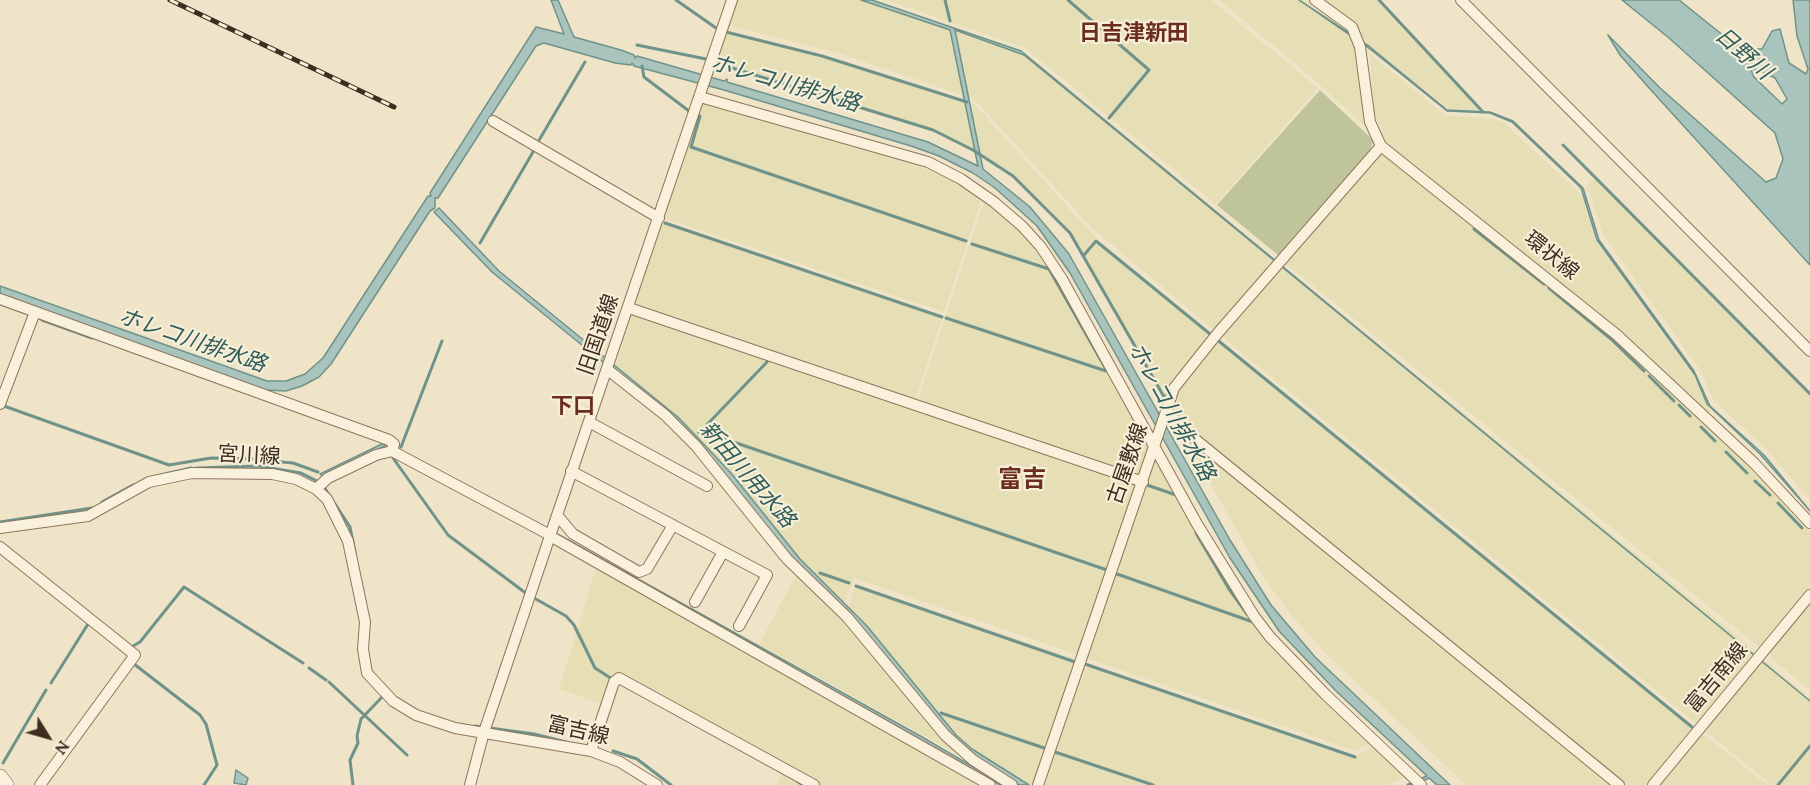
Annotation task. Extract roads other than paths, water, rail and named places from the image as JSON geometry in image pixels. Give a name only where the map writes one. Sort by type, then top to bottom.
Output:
[{"type":"street","name":"旧国道線","points":[[470,785],[484,732],[732,0]]},
{"type":"street","name":"環状線","points":[[1315,0],[1352,27],[1360,47],[1370,122],[1381,146],[1617,335],[1754,463],[1810,523]]},
{"type":"street","points":[[1461,0],[1810,351]]},
{"type":"street","points":[[702,92],[928,162],[961,178],[994,202],[1041,247],[1062,279],[1238,591],[1270,637],[1326,695],[1421,785]]},
{"type":"street","points":[[493,121],[659,218]]},
{"type":"street","name":"古屋敷線","points":[[1038,785],[1174,388],[1381,146]]},
{"type":"street","points":[[0,299],[389,440],[394,444],[392,451]]},
{"type":"street","points":[[629,308],[1143,482]]},
{"type":"street","points":[[0,405],[35,312]]},
{"type":"street","points":[[608,370],[665,415],[696,446],[723,476],[787,559],[847,617],[945,735],[973,760],[1012,785]]},
{"type":"street","points":[[1166,413],[1618,785]]},
{"type":"street","points":[[589,422],[707,486]]},
{"type":"street","points":[[484,732],[455,728],[416,715],[393,701],[367,673],[363,649],[365,622],[348,541],[327,499],[316,489],[328,478],[376,454],[392,451],[550,536],[990,785]]},
{"type":"street","points":[[572,471],[767,575],[739,626]]},
{"type":"street","name":"宮川線","points":[[0,528],[88,516],[149,482],[192,473],[272,474],[296,479],[316,489]]},
{"type":"street","points":[[558,515],[573,534],[639,572],[647,569],[673,525]]},
{"type":"street","points":[[0,547],[135,655],[40,785]]},
{"type":"street","points":[[695,602],[723,552]]},
{"type":"street","name":"富吉南線","points":[[1653,785],[1810,595]]},
{"type":"street","points":[[591,751],[614,682],[619,678],[814,785]]},
{"type":"street","name":"富吉線","points":[[484,732],[591,751],[620,762],[657,785]]},
{"type":"water","points":[[551,0],[558,0],[574,37],[621,50],[634,55],[635,58],[637,56],[724,81],[727,79],[727,82],[928,142],[978,166],[950,30],[861,0],[872,0],[1021,51],[1810,701],[1024,55],[955,30],[983,169],[1030,207],[1069,254],[1230,540],[1271,605],[1315,657],[1450,785],[1437,785],[1429,778],[1414,785],[1412,782],[1427,776],[1336,691],[1279,631],[1230,558],[1070,273],[1037,226],[995,188],[973,173],[939,156],[911,146],[724,90],[634,66],[632,63],[631,65],[615,63],[544,43],[536,46],[438,198],[435,198],[435,208],[430,211],[331,364],[319,377],[302,386],[286,391],[264,390],[0,294],[0,286],[267,381],[286,381],[305,374],[323,358],[428,196],[431,196],[430,193],[536,27],[564,34]]},
{"type":"water","points":[[1299,0],[1370,47],[1447,110],[1490,112],[1513,121],[1583,188],[1599,240],[1694,371],[1710,406],[1764,455],[1810,511],[1760,454],[1707,404],[1695,375],[1597,240],[1581,188],[1512,122],[1490,113],[1447,111],[1370,49]]},
{"type":"water","name":"日野川","points":[[1622,0],[1679,0],[1734,44],[1754,49],[1762,49],[1772,31],[1780,29],[1789,63],[1806,74],[1808,69],[1797,36],[1793,0],[1810,0],[1810,265],[1620,55],[1608,35],[1659,87],[1766,182],[1776,178],[1783,159],[1775,133],[1669,38]],"holes":[[[1756,69],[1775,78],[1787,99],[1782,104],[1754,77],[1751,70]]]},
{"type":"water","points":[[439,208],[499,271],[679,418],[731,473],[800,559],[867,626],[956,735],[972,749],[1029,785],[1019,785],[982,763],[952,739],[795,561],[705,451],[615,372],[492,272],[434,212]]},
{"type":"water","points":[[384,443],[385,446],[322,476],[320,474]]},
{"type":"water","points":[[559,535],[922,737],[1004,785],[1000,785]]},
{"type":"water","points":[[236,770],[248,778],[246,785],[234,783]]},
{"type":"waterway","points":[[676,0],[716,28]]},
{"type":"waterway","points":[[945,0],[950,21]]},
{"type":"waterway","points":[[1068,0],[1149,70],[1109,118]]},
{"type":"waterway","points":[[1379,0],[1483,112]]},
{"type":"waterway","points":[[726,32],[822,56],[967,102]]},
{"type":"waterway","name":"ホレコ川排水路","points":[[637,45],[706,59]]},
{"type":"waterway","points":[[538,142],[585,62]]},
{"type":"waterway","name":"ホレコ川排水路","points":[[716,63],[933,130],[973,150],[1013,176],[1070,233],[1167,402]]},
{"type":"waterway","points":[[642,66],[644,77],[689,111],[700,116],[691,147],[966,241]]},
{"type":"waterway","points":[[1563,145],[1810,394]]},
{"type":"waterway","points":[[480,243],[533,152]]},
{"type":"waterway","points":[[665,223],[942,317]]},
{"type":"waterway","points":[[1474,229],[1544,284]]},
{"type":"waterway","points":[[1084,255],[1096,241],[1692,727]]},
{"type":"waterway","points":[[972,244],[1049,269],[1107,371]]},
{"type":"waterway","points":[[1549,288],[1611,339],[1644,371]]},
{"type":"waterway","points":[[946,318],[1106,371]]},
{"type":"waterway","points":[[42,320],[92,338]]},
{"type":"waterway","points":[[401,447],[442,341]]},
{"type":"waterway","name":"新田川用水路","points":[[699,433],[767,362]]},
{"type":"waterway","points":[[1649,376],[1674,401]]},
{"type":"waterway","points":[[1679,405],[1690,416]]},
{"type":"waterway","points":[[4,406],[169,465],[211,458],[262,459]]},
{"type":"waterway","points":[[1701,427],[1715,441]]},
{"type":"waterway","name":"新田川用水路","points":[[713,435],[1107,570]]},
{"type":"waterway","points":[[1726,452],[1747,473]]},
{"type":"waterway","points":[[393,458],[448,535],[527,594]]},
{"type":"waterway","points":[[271,461],[293,463],[318,472]]},
{"type":"waterway","points":[[197,468],[258,466],[301,473],[319,482]]},
{"type":"waterway","points":[[147,478],[191,468]]},
{"type":"waterway","points":[[1755,481],[1770,495]]},
{"type":"waterway","points":[[102,502],[133,485]]},
{"type":"waterway","points":[[1147,485],[1176,495]]},
{"type":"waterway","points":[[324,487],[350,527],[355,552]]},
{"type":"waterway","points":[[1778,503],[1802,528]]},
{"type":"waterway","points":[[0,522],[92,508]]},
{"type":"waterway","points":[[1196,533],[1229,589],[1247,614]]},
{"type":"waterway","points":[[820,573],[849,583]]},
{"type":"waterway","points":[[1117,574],[1253,622]]},
{"type":"waterway","points":[[856,586],[1075,662]]},
{"type":"waterway","points":[[133,646],[140,642],[184,587],[303,663]]},
{"type":"waterway","points":[[534,598],[566,616],[574,625],[595,668],[612,679]]},
{"type":"waterway","points":[[51,683],[88,624]]},
{"type":"waterway","points":[[134,664],[200,715],[206,724],[217,765],[204,785]]},
{"type":"waterway","points":[[1085,664],[1355,757]]},
{"type":"waterway","points":[[309,668],[326,680]]},
{"type":"waterway","points":[[329,682],[407,755]]},
{"type":"waterway","points":[[3,763],[46,690]]},
{"type":"waterway","points":[[353,785],[350,760],[358,743],[357,736],[361,719],[384,695]]},
{"type":"waterway","points":[[941,713],[1047,749]]},
{"type":"waterway","points":[[475,726],[534,734],[566,742]]},
{"type":"waterway","points":[[1778,785],[1810,746]]},
{"type":"waterway","points":[[613,751],[637,759],[671,785]]},
{"type":"waterway","points":[[1055,752],[1153,785]]},
{"type":"waterway","points":[[797,781],[803,785]]},
{"type":"waterway","points":[[1408,785],[1415,782]]},
{"type":"railway","points":[[170,0],[394,107]]},
{"type":"district","name":"日吉津新田","points":[[1134,34]]},
{"type":"district","name":"下口","points":[[573,407]]},
{"type":"district","name":"富吉","points":[[1022,480]]}]
